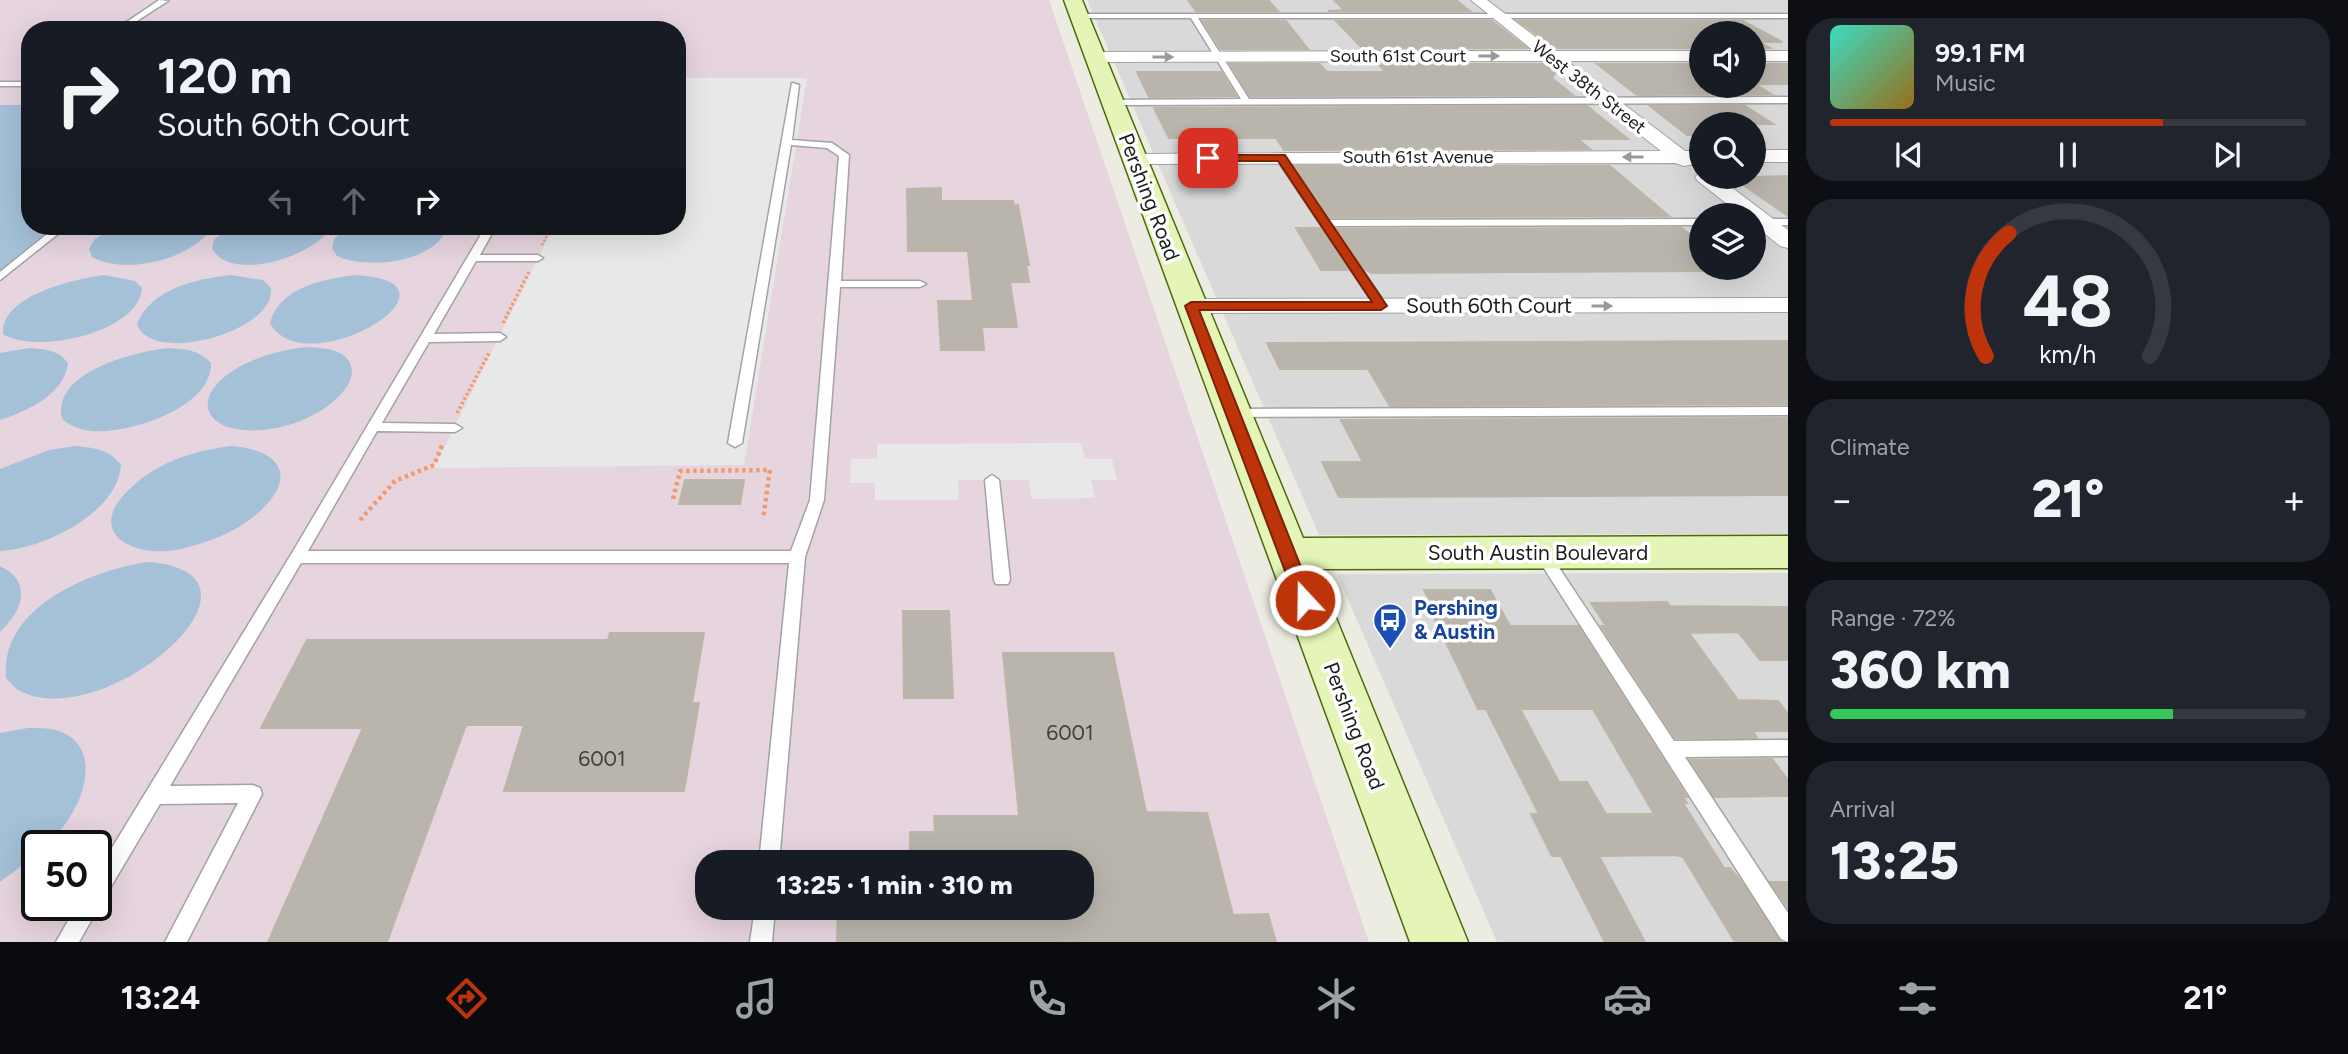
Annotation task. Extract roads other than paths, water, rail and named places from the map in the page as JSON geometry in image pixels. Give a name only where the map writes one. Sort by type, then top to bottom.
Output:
[{"type":"main road","name":"Pershing Road","points":[[1077,8],[1439,942]]},
{"type":"main road","name":"South Austin Boulevard","points":[[1287,554],[1788,552]]},
{"type":"street","name":"West 38th Street","points":[[1478,0],[1689,164]]},
{"type":"street","points":[[1766,56],[1788,55]]},
{"type":"street","name":"South 61st Court","points":[[1095,57],[1689,56]]},
{"type":"street","points":[[1766,156],[1788,156]]},
{"type":"street","name":"South 61st Avenue","points":[[1134,158],[1689,157]]},
{"type":"street","points":[[1719,189],[1736,203]]},
{"type":"street","points":[[1766,227],[1788,241]]},
{"type":"street","name":"South 60th Court","points":[[1191,306],[1788,305]]},
{"type":"lane","points":[[133,21],[165,1],[162,0]]},
{"type":"lane","points":[[1077,8],[1193,16],[1788,16]]},
{"type":"lane","points":[[1193,16],[1247,102]]},
{"type":"lane","points":[[0,84],[21,84]]},
{"type":"lane","points":[[735,443],[795,85]]},
{"type":"lane","points":[[1112,102],[1788,100]]},
{"type":"lane","points":[[770,850],[797,557],[817,500],[844,155],[829,145],[787,142]]},
{"type":"lane","points":[[1282,158],[1381,306]]},
{"type":"lane","points":[[1325,223],[1689,222]]},
{"type":"lane","points":[[1766,222],[1788,222]]},
{"type":"lane","points":[[0,277],[52,235]]},
{"type":"lane","points":[[112,866],[486,235]]},
{"type":"lane","points":[[472,258],[536,259]]},
{"type":"lane","points":[[835,284],[920,284]]},
{"type":"lane","points":[[425,338],[497,337]]},
{"type":"lane","points":[[1233,413],[1788,411]]},
{"type":"lane","points":[[373,427],[455,422]]},
{"type":"lane","points":[[992,480],[1002,580]]},
{"type":"lane","points":[[1542,553],[1788,932]]},
{"type":"lane","points":[[297,557],[797,557]]},
{"type":"lane","points":[[1670,749],[1788,748]]},
{"type":"lane","points":[[155,795],[253,794],[176,942]]},
{"type":"lane","points":[[761,942],[764,920]]},
{"type":"lane","points":[[67,942],[79,921]]},
{"type":"water","points":[[0,105],[21,105],[21,235],[45,235],[0,271]]},
{"type":"water","points":[[101,235],[206,235],[190,248],[174,256],[122,265],[92,257],[89,249],[94,240]]},
{"type":"water","points":[[220,235],[325,235],[292,256],[253,265],[236,264],[221,259],[212,248],[214,240]]},
{"type":"water","points":[[338,235],[443,235],[430,248],[416,255],[383,262],[350,260],[337,256],[332,248]]},
{"type":"water","points":[[104,275],[135,281],[142,288],[136,304],[124,317],[105,328],[60,341],[18,340],[3,334],[5,320],[26,299],[59,285]]},
{"type":"water","points":[[231,275],[263,280],[271,288],[267,304],[254,318],[234,330],[187,343],[165,342],[147,336],[137,324],[153,302],[164,294],[204,279]]},
{"type":"water","points":[[356,275],[389,282],[400,294],[392,310],[372,326],[345,338],[315,343],[289,340],[270,323],[275,311],[293,293],[317,282]]},
{"type":"water","points":[[305,347],[338,352],[351,366],[351,378],[346,388],[332,403],[309,417],[270,429],[244,430],[222,425],[215,420],[208,406],[209,397],[222,379],[261,357]]},
{"type":"water","points":[[29,348],[60,355],[68,363],[65,374],[52,393],[43,400],[0,420],[0,353]]},
{"type":"water","points":[[168,348],[191,351],[211,363],[208,379],[198,393],[184,405],[146,423],[108,431],[84,430],[62,419],[62,403],[69,389],[82,377],[117,360]]},
{"type":"water","points":[[75,446],[106,452],[121,465],[117,482],[107,498],[93,513],[56,536],[17,549],[0,551],[0,469],[49,450]]},
{"type":"water","points":[[230,446],[247,448],[272,459],[281,477],[270,500],[240,526],[201,544],[163,551],[131,546],[112,529],[112,516],[118,502],[143,477],[178,458]]},
{"type":"water","points":[[147,562],[187,572],[201,592],[194,618],[172,646],[138,672],[99,690],[58,699],[22,692],[6,678],[8,653],[17,631],[33,612],[76,584],[100,574]]},
{"type":"water","points":[[0,566],[17,580],[21,597],[14,615],[0,632]]},
{"type":"water","points":[[28,728],[52,729],[68,736],[78,744],[83,754],[85,779],[77,804],[60,830],[21,830],[21,866],[0,882],[0,733]]},
{"type":"place","name":"Pershing & Austin","points":[[1390,650]]}]
